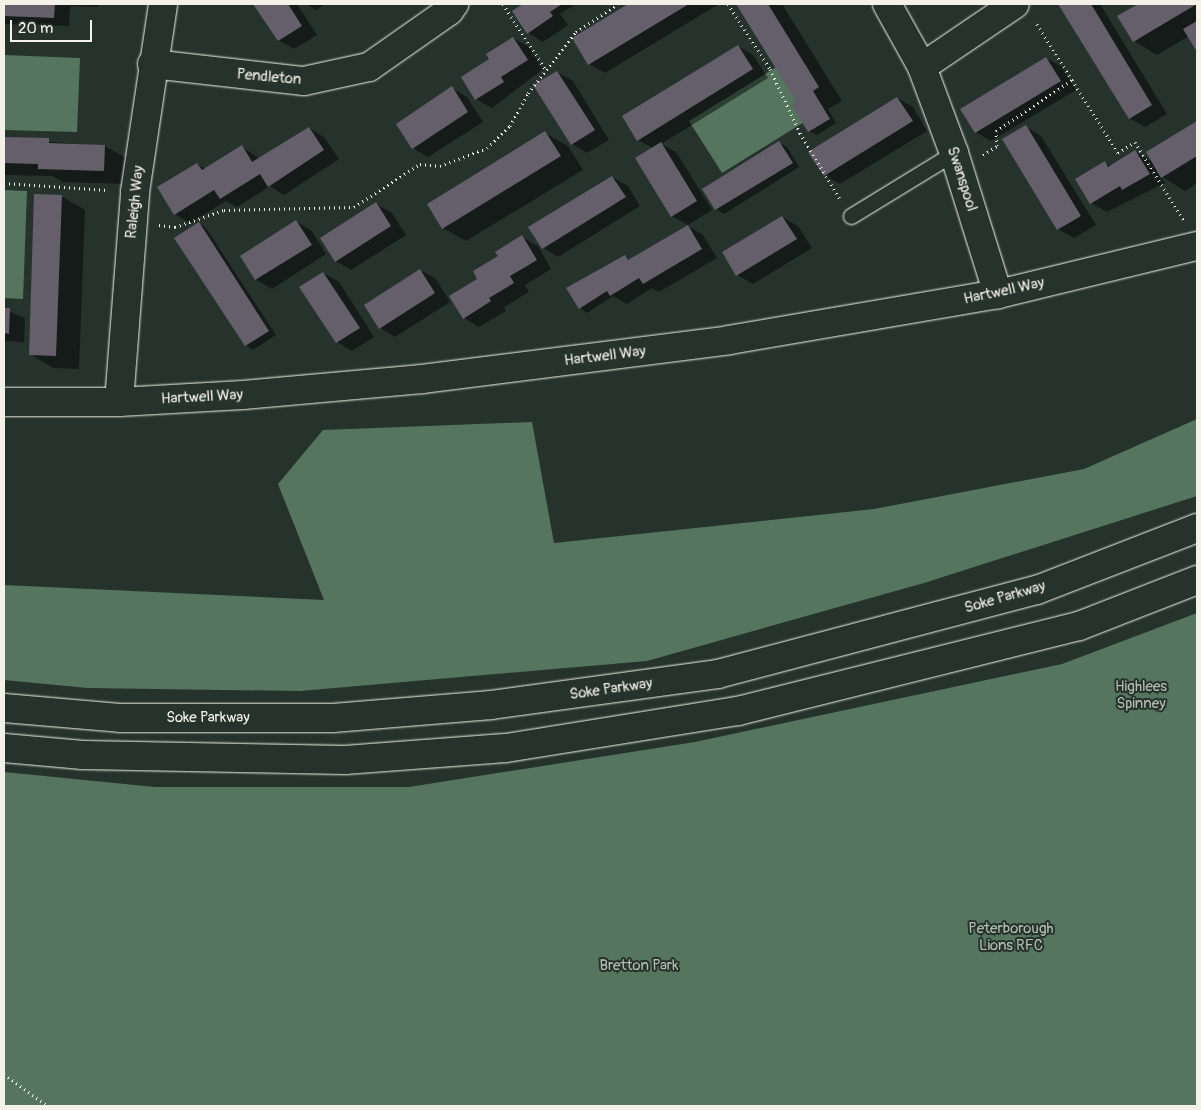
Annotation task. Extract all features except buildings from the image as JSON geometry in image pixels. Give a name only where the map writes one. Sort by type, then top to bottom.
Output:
[{"type":"main road","name":"Raleigh Way","points":[[119,402],[135,202],[152,64],[163,4]]},
{"type":"main road","name":"Pendleton","points":[[152,64],[304,82],[368,67],[449,11],[454,4]]},
{"type":"main road","name":"Swanspool","points":[[887,4],[922,66],[957,162],[998,294]]},
{"type":"main road","points":[[922,66],[1024,11]]},
{"type":"main road","name":"Hartwell Way","points":[[4,402],[119,402],[431,378],[729,340],[998,294],[1192,236]]},
{"type":"main road","name":"Soke Parkway","points":[[4,708],[120,718],[332,718],[491,705],[718,674],[1037,590],[1197,528]]},
{"type":"main road","points":[[4,748],[83,755],[345,760],[506,748],[738,711],[1079,626],[1197,580]]},
{"type":"lane","points":[[851,216],[957,162]]},
{"type":"path","points":[[503,4],[545,69]]},
{"type":"path","points":[[4,183],[135,202],[158,225],[176,228],[224,210],[354,207],[420,164],[440,166],[487,148],[510,126],[545,69],[576,32],[618,4]]},
{"type":"path","points":[[728,4],[770,68],[800,133],[851,216]]},
{"type":"path","points":[[1024,11],[1072,80],[1118,152],[1136,142],[1192,236]]},
{"type":"path","points":[[957,162],[997,146],[996,131],[1072,80]]},
{"type":"path","points":[[4,1074],[48,1106]]},
{"type":"green space","points":[[4,55],[80,58],[77,132],[4,130]]},
{"type":"green space","points":[[778,66],[809,119],[722,173],[689,121]]},
{"type":"green space","points":[[4,190],[27,191],[23,299],[4,298]]},
{"type":"green space","points":[[1197,419],[1197,496],[924,583],[647,661],[300,691],[88,688],[4,680],[4,585],[324,600],[278,484],[323,430],[532,422],[554,543],[874,509],[1084,469]]},
{"type":"green space","points":[[1197,613],[1197,1106],[4,1106],[4,772],[155,787],[409,787],[695,742],[1062,664]]},
{"type":"park label","name":"Highlees Spinney","points":[[1141,694]]},
{"type":"park label","name":"Peterborough Lions RFC","points":[[1011,936]]},
{"type":"park label","name":"Bretton Park","points":[[639,966]]}]
